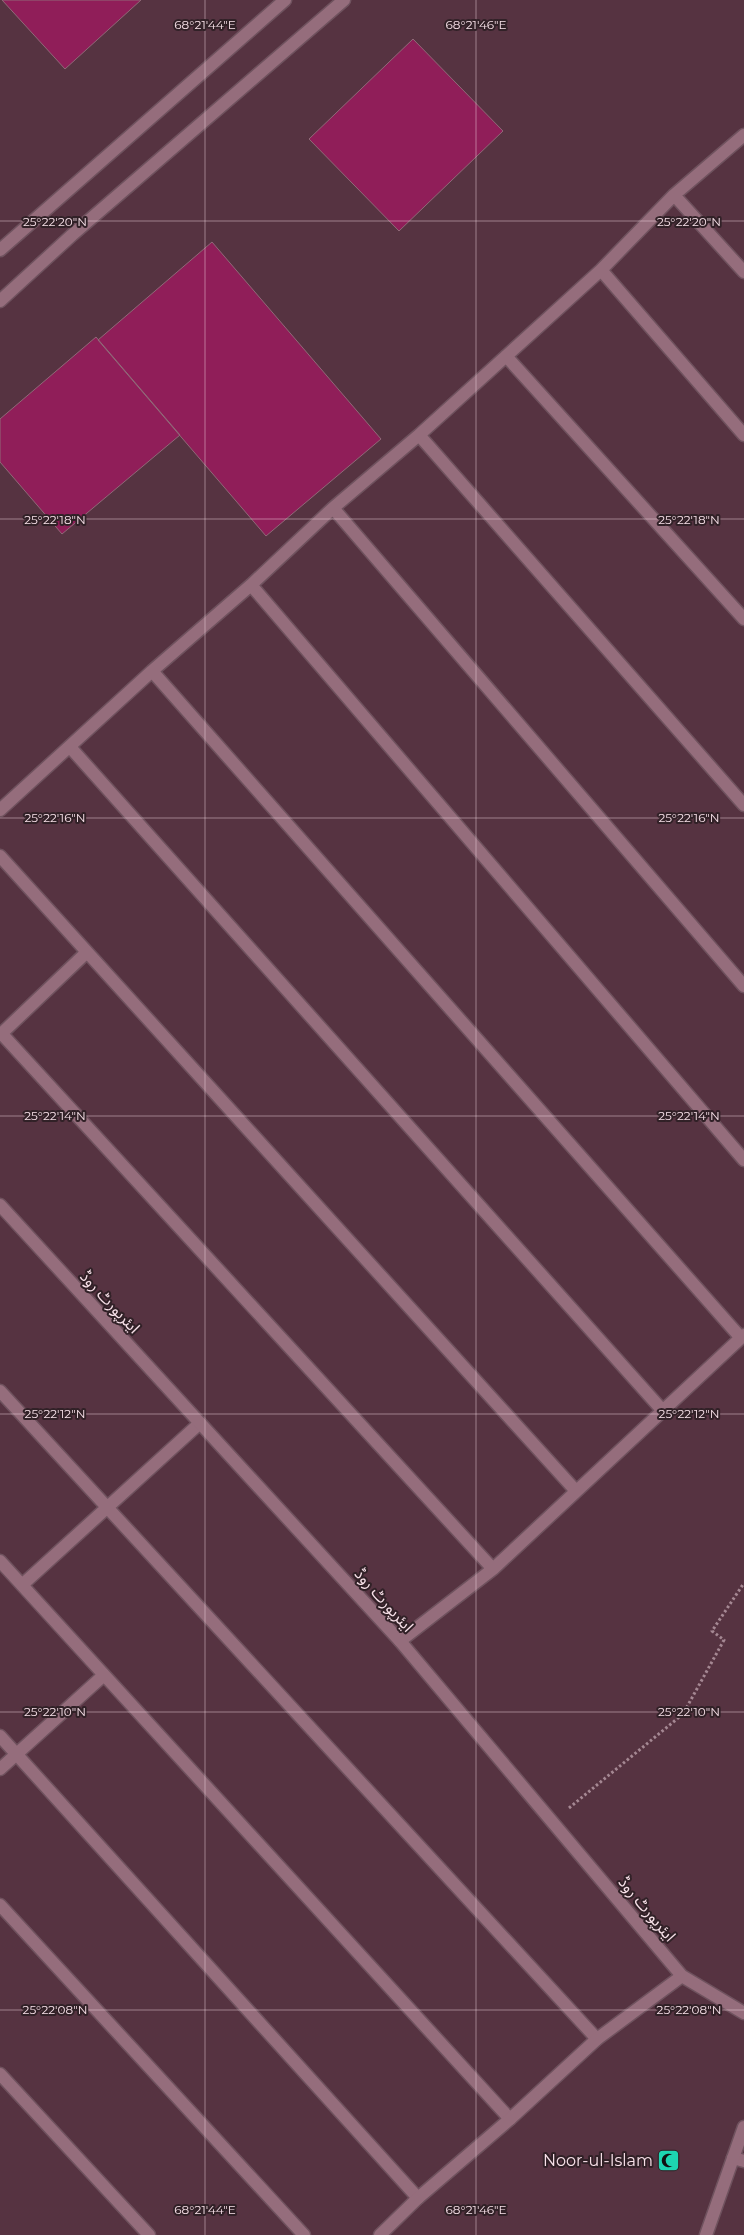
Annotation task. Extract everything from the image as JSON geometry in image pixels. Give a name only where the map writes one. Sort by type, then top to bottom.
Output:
[{"type":"street","points":[[0,250],[285,0]]},
{"type":"street","points":[[0,301],[72,235],[344,0]]},
{"type":"street","points":[[0,810],[152,671],[251,585],[333,508],[420,435],[601,270],[674,195],[744,135]]},
{"type":"street","points":[[674,195],[744,272]]},
{"type":"street","points":[[601,270],[744,435]]},
{"type":"street","points":[[506,356],[744,619]]},
{"type":"street","points":[[420,435],[744,805]]},
{"type":"street","points":[[333,508],[744,986]]},
{"type":"street","points":[[251,585],[744,1160]]},
{"type":"street","points":[[152,671],[742,1336],[493,1569],[400,1641]]},
{"type":"street","points":[[70,747],[663,1411]]},
{"type":"street","points":[[0,856],[576,1491]]},
{"type":"street","points":[[87,952],[1,1035],[493,1569]]},
{"type":"street","name":"ایئرپورٹ روڈ","points":[[0,1206],[400,1641],[682,1976],[744,2013]]},
{"type":"street","points":[[0,1390],[597,2040]]},
{"type":"street","points":[[22,1585],[200,1424]]},
{"type":"street","points":[[0,1561],[510,2119]]},
{"type":"street","points":[[0,1769],[104,1675]]},
{"type":"street","points":[[0,1736],[418,2198]]},
{"type":"street","points":[[0,1905],[304,2235]]},
{"type":"street","points":[[380,2235],[418,2198],[510,2119],[597,2040],[682,1976]]},
{"type":"street","points":[[0,2074],[149,2235]]},
{"type":"street","points":[[706,2235],[739,2159],[744,2127]]},
{"type":"path","points":[[552,1822],[683,1714],[724,1640],[712,1631],[744,1583]]},
{"type":"building","points":[[2,0],[141,0],[65,69]]},
{"type":"building","points":[[413,39],[503,131],[399,231],[309,139]]},
{"type":"building","points":[[212,242],[381,439],[266,536],[98,340]]},
{"type":"building","points":[[96,337],[180,435],[62,534],[0,462],[0,419]]},
{"type":"place","name":"Noor-ul-Islam","points":[[669,2160]]}]
